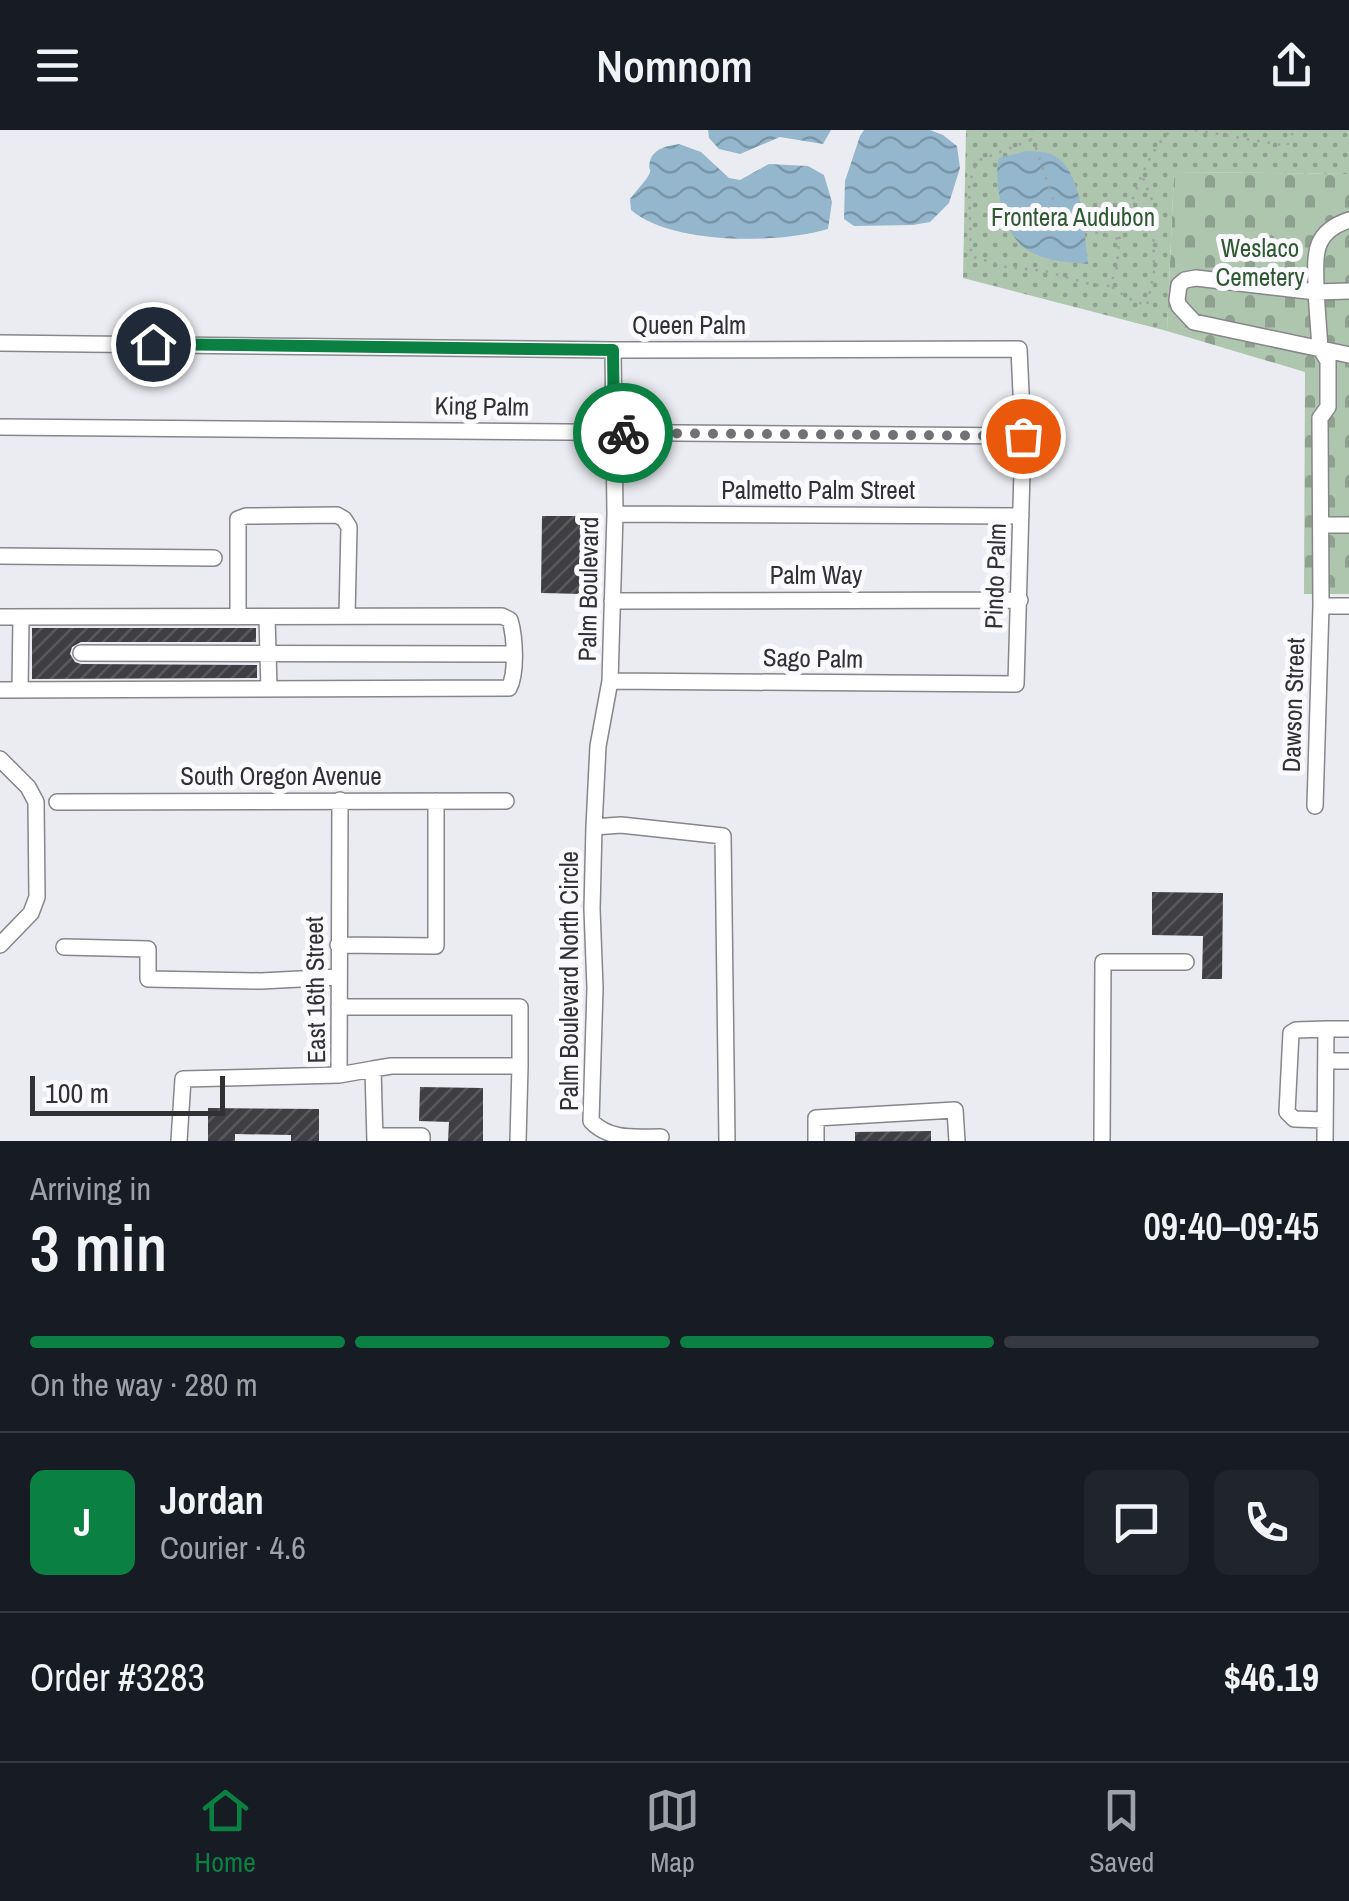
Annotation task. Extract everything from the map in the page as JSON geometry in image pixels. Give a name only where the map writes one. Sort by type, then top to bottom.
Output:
[{"type":"street","name":"Dawson Street","points":[[1315,806],[1321,606],[1320,418],[1328,408],[1328,361],[1320,348],[1316,254],[1327,230],[1349,220]]},
{"type":"street","points":[[1349,292],[1316,292],[1196,278],[1179,285],[1177,300],[1194,322],[1349,355]]},
{"type":"street","name":"Queen Palm","points":[[0,343],[613,350],[1019,349]]},
{"type":"street","name":"Pindo Palm","points":[[1016,684],[1023,436],[1019,349]]},
{"type":"street","name":"Palm Boulevard","points":[[594,827],[598,746],[610,681],[615,514],[613,350]]},
{"type":"street","name":"King Palm","points":[[0,427],[1023,436]]},
{"type":"street","name":"Palmetto Palm Street","points":[[615,514],[1022,516]]},
{"type":"street","points":[[238,617],[238,520],[246,516],[336,515],[349,527],[347,616]]},
{"type":"street","points":[[1320,525],[1349,525]]},
{"type":"street","points":[[0,556],[214,558]]},
{"type":"street","name":"Palm Way","points":[[612,601],[1020,600]]},
{"type":"street","points":[[1321,606],[1349,606]]},
{"type":"street","points":[[0,617],[502,616],[510,620],[513,631],[514,681],[510,688],[0,690]]},
{"type":"street","points":[[20,617],[20,690]]},
{"type":"street","points":[[268,617],[270,688]]},
{"type":"street","points":[[82,653],[513,654]]},
{"type":"street","name":"Sago Palm","points":[[610,681],[1016,684]]},
{"type":"street","points":[[0,760],[28,787],[36,802],[37,897],[31,913],[0,946]]},
{"type":"street","name":"East 16th Street","points":[[340,800],[339,1075],[391,1066],[520,1066]]},
{"type":"street","points":[[338,945],[436,946],[436,801]]},
{"type":"street","name":"South Oregon Avenue","points":[[57,802],[506,801]]},
{"type":"street","points":[[594,827],[621,825],[722,836],[727,1141]]},
{"type":"street","name":"Palm Boulevard North Circle","points":[[594,827],[592,1121],[602,1132],[620,1137],[661,1137]]},
{"type":"street","points":[[64,948],[148,949],[148,980],[339,977]]},
{"type":"street","points":[[1102,1141],[1102,962],[1186,962]]},
{"type":"street","points":[[339,1007],[520,1008],[518,1141]]},
{"type":"street","points":[[1325,1141],[1326,1029]]},
{"type":"street","points":[[1325,1120],[1294,1119],[1287,1112],[1291,1032],[1349,1029]]},
{"type":"street","points":[[1326,1061],[1349,1062]]},
{"type":"street","points":[[374,1069],[374,1138],[422,1136],[422,1141]]},
{"type":"street","points":[[179,1141],[183,1079],[339,1075]]},
{"type":"street","points":[[816,1141],[816,1118],[955,1110],[956,1141]]},
{"type":"path","points":[[1032,130],[1031,140],[1061,223],[1119,239]]},
{"type":"path","points":[[1110,286],[1117,267],[1119,239],[1142,175],[1160,140],[1171,130]]},
{"type":"path","points":[[1196,130],[1287,146],[1294,130]]},
{"type":"path","points":[[1031,140],[977,161],[969,184],[970,256],[1006,268],[1045,271],[1110,286],[1147,306],[1154,272],[1153,204],[1142,175]]},
{"type":"green space","name":"Frontera Audubon","points":[[966,130],[1349,130],[1349,174],[1174,172],[1167,331],[963,278]]},
{"type":"green space","name":"Weslaco Cemetery","points":[[1174,172],[1349,174],[1349,594],[1304,594],[1305,372],[1167,331]]},
{"type":"water","points":[[708,130],[831,130],[823,144],[780,137],[740,154],[719,149],[709,138]]},
{"type":"water","points":[[864,130],[930,130],[957,146],[960,168],[949,203],[930,222],[854,226],[844,219],[845,181]]},
{"type":"water","points":[[679,144],[701,152],[729,178],[740,180],[769,164],[808,166],[824,175],[832,202],[828,229],[782,237],[726,238],[672,230],[649,221],[631,210],[630,199],[649,175],[655,153]]},
{"type":"water","points":[[1027,151],[1051,154],[1070,173],[1080,203],[1088,264],[1040,256],[1028,250],[1011,231],[998,188],[999,158]]},
{"type":"building","points":[[542,516],[584,516],[583,594],[541,593]]},
{"type":"building","points":[[32,628],[256,628],[256,642],[81,642],[72,647],[70,654],[81,664],[257,665],[257,678],[32,679]]},
{"type":"building","points":[[1152,892],[1223,893],[1222,979],[1202,979],[1203,936],[1152,935]]},
{"type":"building","points":[[420,1087],[483,1088],[483,1141],[448,1141],[449,1122],[419,1121]]},
{"type":"building","points":[[208,1108],[319,1109],[319,1141],[291,1141],[291,1135],[235,1134],[235,1141],[208,1141]]},
{"type":"building","points":[[931,1131],[931,1141],[855,1141],[855,1132]]},
{"type":"way so far","points":[[623,433],[1023,436]]},
{"type":"route","points":[[153,344],[613,350],[614,432],[623,433]]}]
